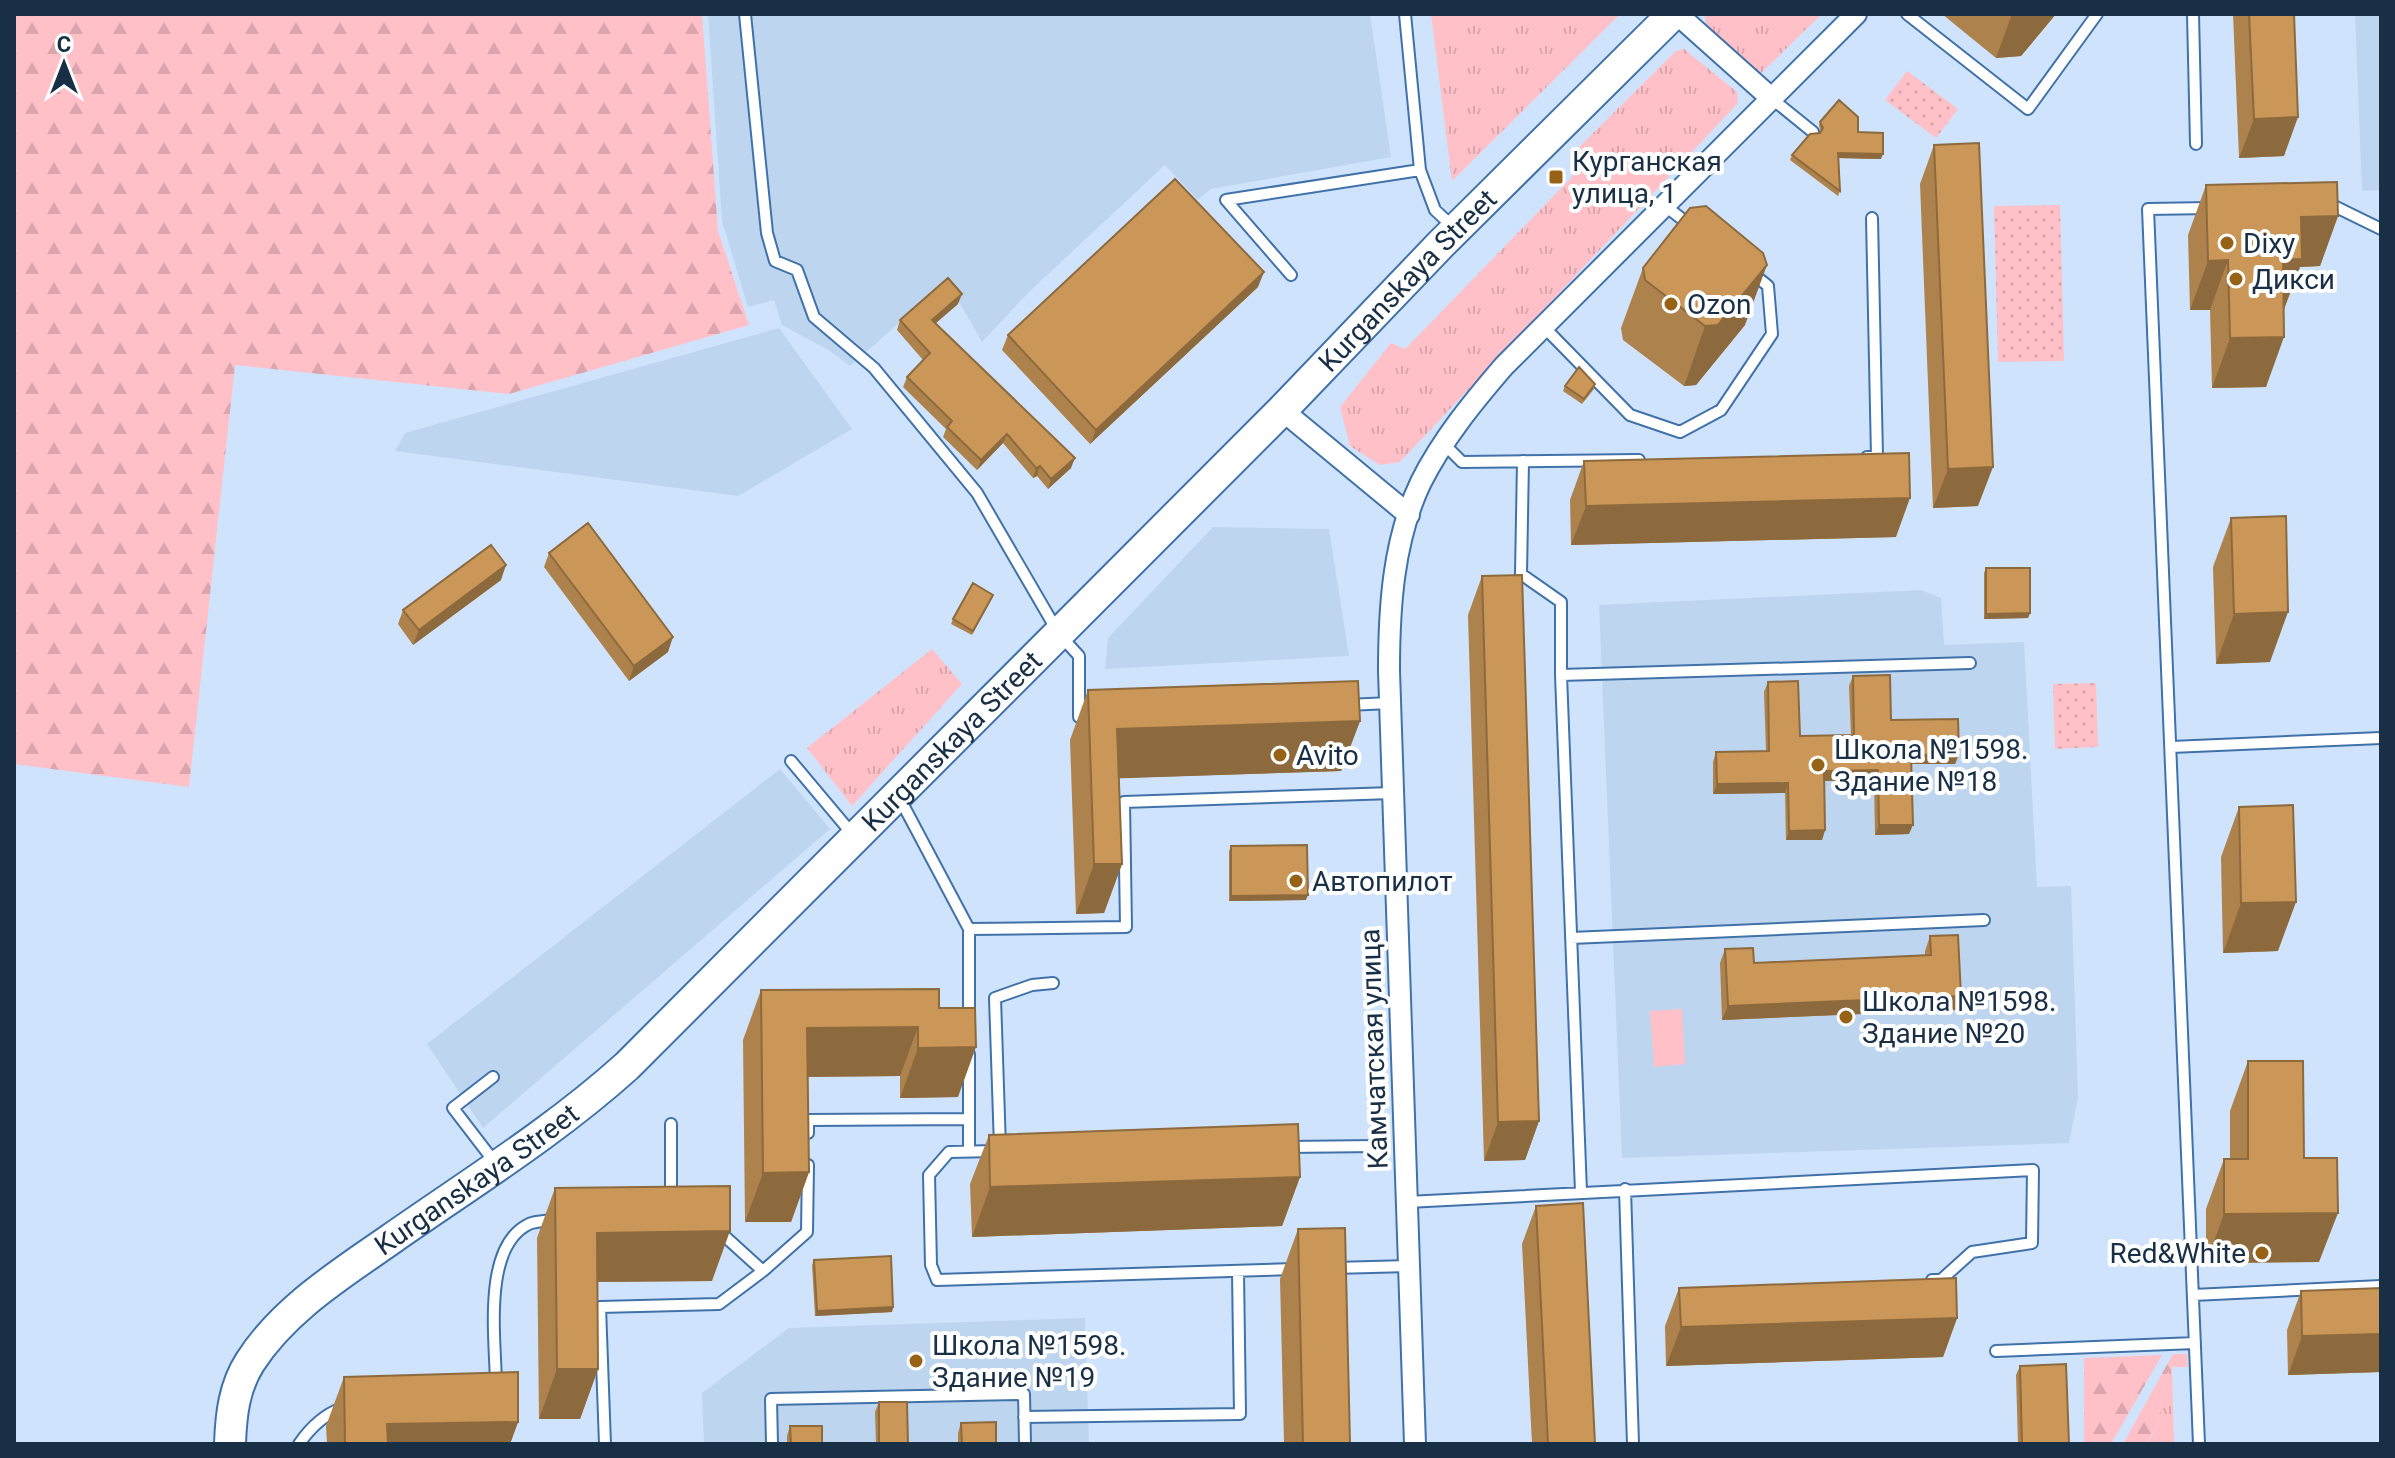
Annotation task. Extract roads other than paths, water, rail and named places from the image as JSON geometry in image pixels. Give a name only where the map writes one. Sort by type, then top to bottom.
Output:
[{"type":"street","name":"Kurganskaya Street","points":[[230,1444],[233,1402],[238,1386],[249,1364],[284,1320],[339,1275],[562,1121],[627,1066],[1675,14]]},
{"type":"street","points":[[1675,14],[1771,98]]},
{"type":"street","name":"Камчатская улица","points":[[1415,1444],[1389,631],[1392,589],[1409,515],[1421,483],[1473,402],[1543,326],[1856,14]]},
{"type":"street","points":[[1282,410],[1409,515]]},
{"type":"lane","points":[[745,14],[767,233],[775,261],[797,270],[814,317],[874,368],[977,493],[1059,634],[1079,656],[1079,717],[1095,716]]},
{"type":"lane","points":[[1405,14],[1420,170],[1435,210],[1457,230]]},
{"type":"lane","points":[[1907,14],[2028,109],[2097,14]]},
{"type":"lane","points":[[2193,14],[2196,144]]},
{"type":"lane","points":[[1771,98],[1813,132]]},
{"type":"lane","points":[[1291,275],[1226,200],[1420,170]]},
{"type":"lane","points":[[1664,205],[1698,231]]},
{"type":"lane","points":[[2317,206],[2332,205],[2381,229]]},
{"type":"lane","points":[[2199,1444],[2148,209],[2227,208]]},
{"type":"lane","points":[[1861,457],[1877,457],[1872,218]]},
{"type":"lane","points":[[1543,326],[1630,415],[1680,432],[1721,410],[1772,334],[1768,286],[1744,266]]},
{"type":"lane","points":[[1444,444],[1462,462],[1646,460]]},
{"type":"lane","points":[[1523,461],[1521,574],[1561,602],[1561,675],[1581,1192]]},
{"type":"lane","points":[[1561,675],[1970,663]]},
{"type":"lane","points":[[1342,705],[1390,703]]},
{"type":"lane","points":[[2171,747],[2381,738]]},
{"type":"lane","points":[[791,761],[855,838]]},
{"type":"lane","points":[[969,929],[1126,927],[1124,802],[1393,793]]},
{"type":"lane","points":[[898,795],[969,929],[969,1024]]},
{"type":"lane","points":[[1571,938],[1984,920]]},
{"type":"lane","points":[[1000,1151],[995,998],[1032,985],[1053,983]]},
{"type":"lane","points":[[969,1040],[969,1152]]},
{"type":"lane","points":[[493,1077],[453,1108],[497,1166]]},
{"type":"lane","points":[[605,1444],[600,1307],[719,1304],[807,1232],[808,1120],[969,1119]]},
{"type":"lane","points":[[671,1124],[672,1215]]},
{"type":"lane","points":[[1282,1147],[1377,1146]]},
{"type":"lane","points":[[1016,1151],[949,1152],[929,1175],[931,1265],[937,1280],[1312,1269]]},
{"type":"lane","points":[[1407,1202],[2033,1170],[2032,1243],[1972,1252],[1941,1280],[1925,1281]]},
{"type":"lane","points":[[1625,1189],[1633,1444]]},
{"type":"lane","points":[[490,1402],[496,1389],[495,1272],[503,1247],[528,1224],[561,1218]]},
{"type":"lane","points":[[711,1224],[763,1271]]},
{"type":"lane","points":[[1328,1268],[1409,1266]]},
{"type":"lane","points":[[1024,1417],[1240,1414],[1238,1271]]},
{"type":"lane","points":[[2193,1295],[2381,1286]]},
{"type":"lane","points":[[1996,1351],[2195,1343]]},
{"type":"lane","points":[[772,1444],[771,1399],[1024,1394],[1025,1444]]},
{"type":"lane","points":[[299,1444],[322,1419],[348,1406]]},
{"type":"place","name":"Курганская улица, 1","points":[[1556,177]]},
{"type":"place","name":"Dixy","points":[[2227,243]]},
{"type":"place","name":"Дикси","points":[[2236,279]]},
{"type":"place","name":"Ozon","points":[[1671,304]]},
{"type":"place","name":"Avito","points":[[1280,755]]},
{"type":"place","name":"Школа №1598. Здание №18","points":[[1818,765]]},
{"type":"place","name":"Автопилот","points":[[1296,881]]},
{"type":"place","name":"Школа №1598. Здание №20","points":[[1846,1017]]},
{"type":"place","name":"Red&White","points":[[2262,1253]]},
{"type":"place","name":"Школа №1598. Здание №19","points":[[916,1361]]}]
